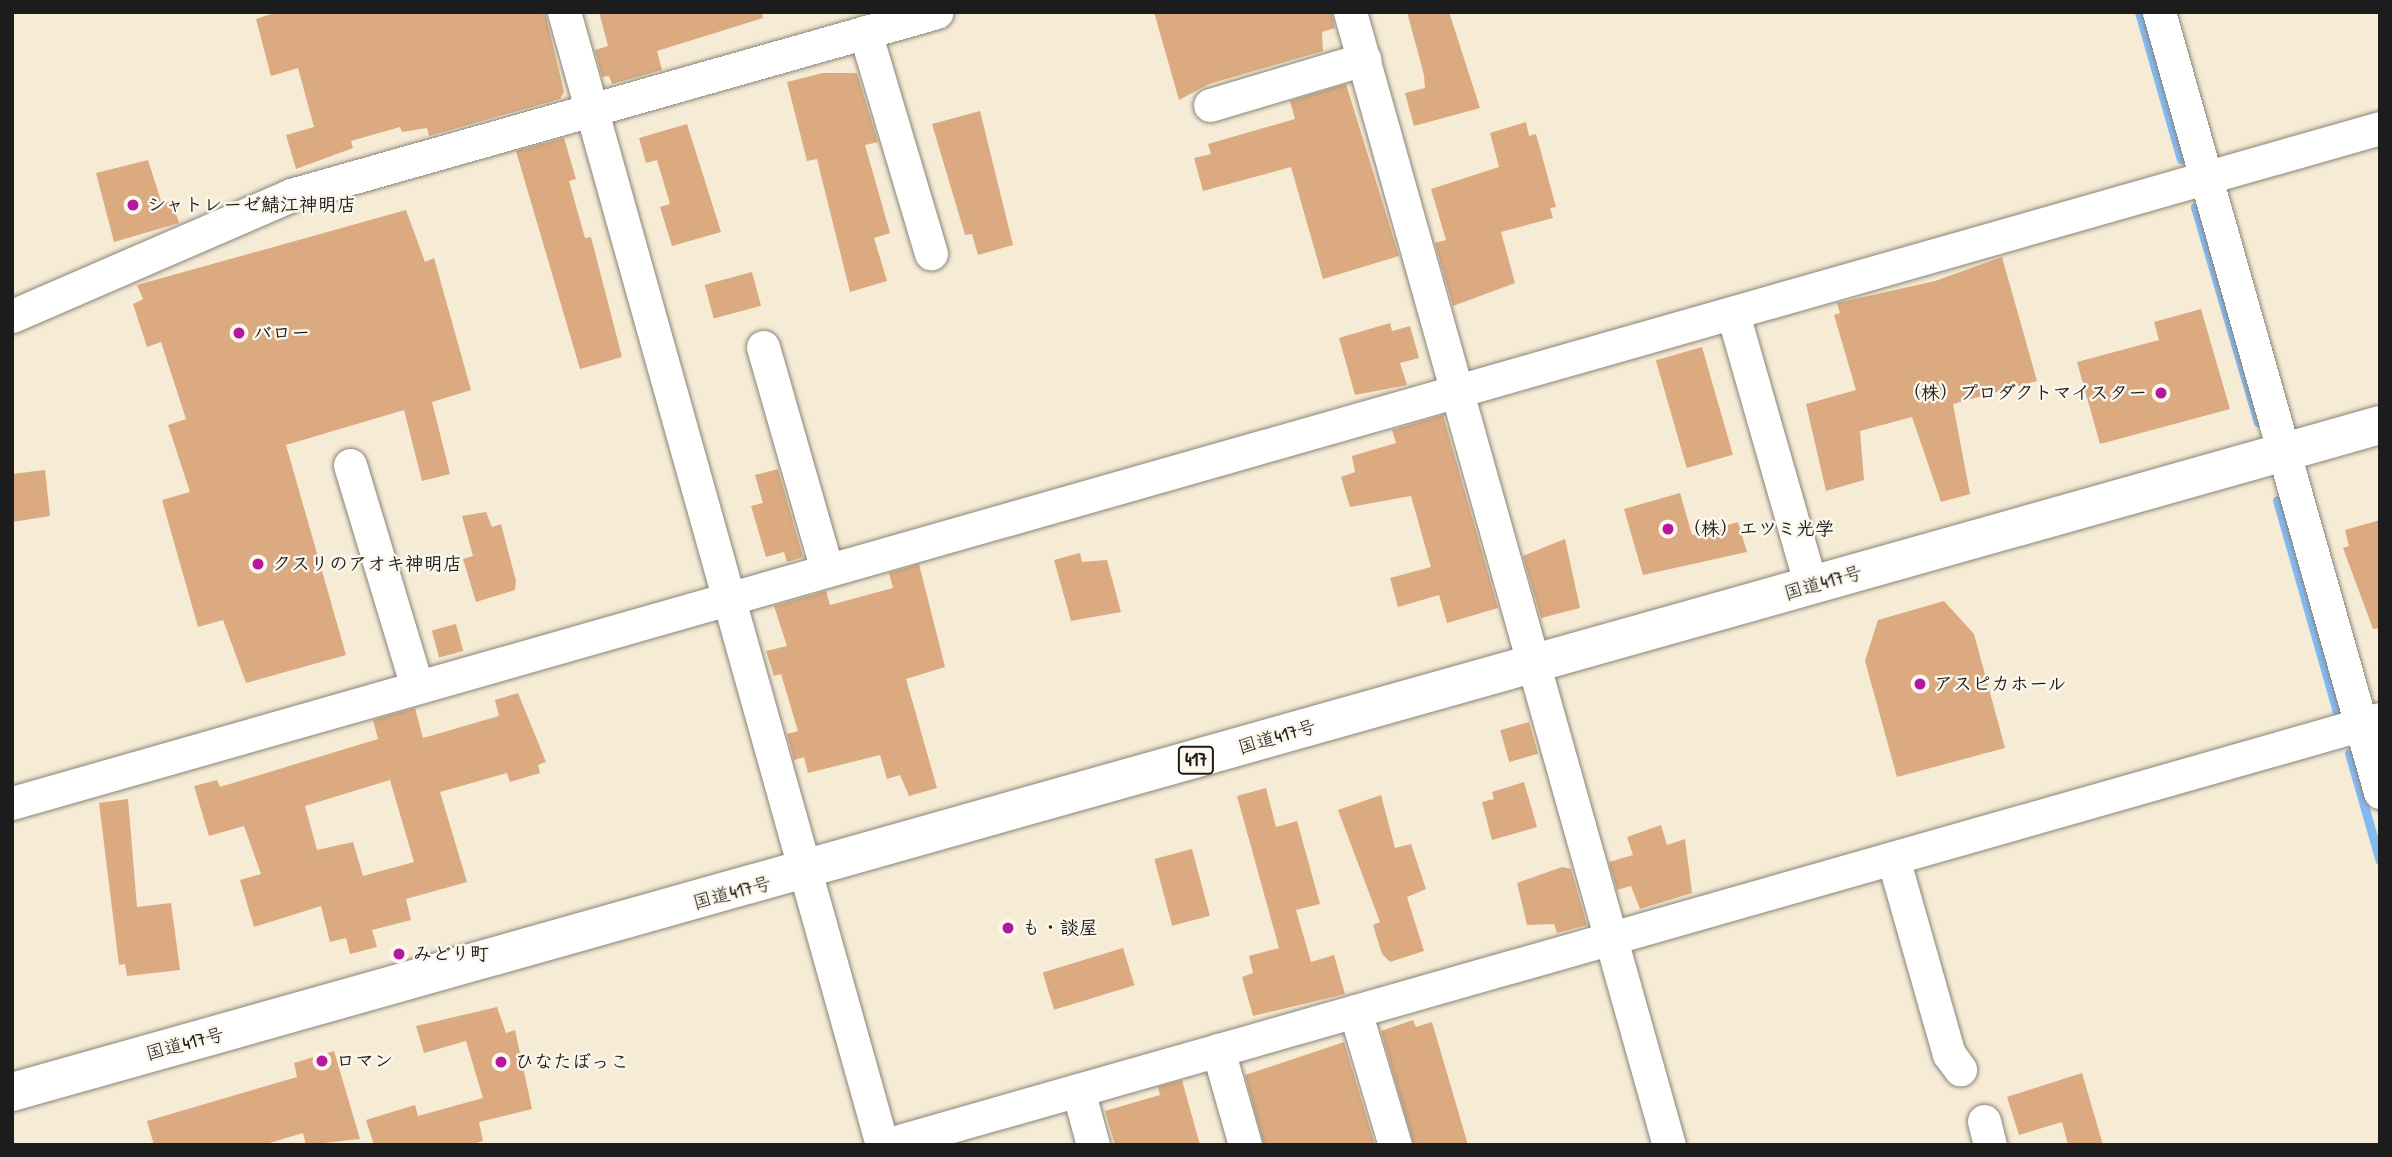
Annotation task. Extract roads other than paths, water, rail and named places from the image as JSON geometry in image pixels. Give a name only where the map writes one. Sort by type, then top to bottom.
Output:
[{"type":"highway","name":"国道417号","points":[[12,1092],[805,872],[2380,425]]},
{"type":"street","points":[[564,12],[883,1145],[2370,722]]},
{"type":"street","points":[[12,316],[291,195],[937,12]]},
{"type":"street","points":[[1350,12],[1669,1145]]},
{"type":"street","points":[[2159,12],[2284,453],[2370,722],[2380,792]]},
{"type":"street","points":[[865,33],[932,253]]},
{"type":"street","points":[[1210,105],[1364,59]]},
{"type":"street","points":[[12,803],[2380,128]]},
{"type":"street","points":[[1733,314],[1811,586]]},
{"type":"street","points":[[763,347],[827,570]]},
{"type":"street","points":[[350,465],[416,687]]},
{"type":"street","points":[[1893,858],[1949,1054],[1960,1069]]},
{"type":"street","points":[[1355,1011],[1395,1145]]},
{"type":"street","points":[[1218,1050],[1245,1145]]},
{"type":"street","points":[[1077,1090],[1093,1145]]},
{"type":"waterway","points":[[2139,12],[2181,159]]},
{"type":"waterway","points":[[2195,207],[2258,422]]},
{"type":"waterway","points":[[2277,500],[2337,712]]},
{"type":"waterway","points":[[2349,753],[2380,861]]},
{"type":"place","name":"シャトレーゼ鯖江神明店","points":[[133,205]]},
{"type":"place","name":"バロー","points":[[239,333]]},
{"type":"place","name":"（株）プロダクトマイスター","points":[[2161,393]]},
{"type":"place","name":"（株）エツミ光学","points":[[1668,529]]},
{"type":"place","name":"クスリのアオキ神明店","points":[[258,564]]},
{"type":"place","name":"アスピカホール","points":[[1920,684]]},
{"type":"place","name":"も・談屋","points":[[1008,928]]},
{"type":"place","name":"みどり町","points":[[399,954]]},
{"type":"place","name":"ロマン","points":[[322,1061]]},
{"type":"place","name":"ひなたぼっこ","points":[[501,1062]]}]
